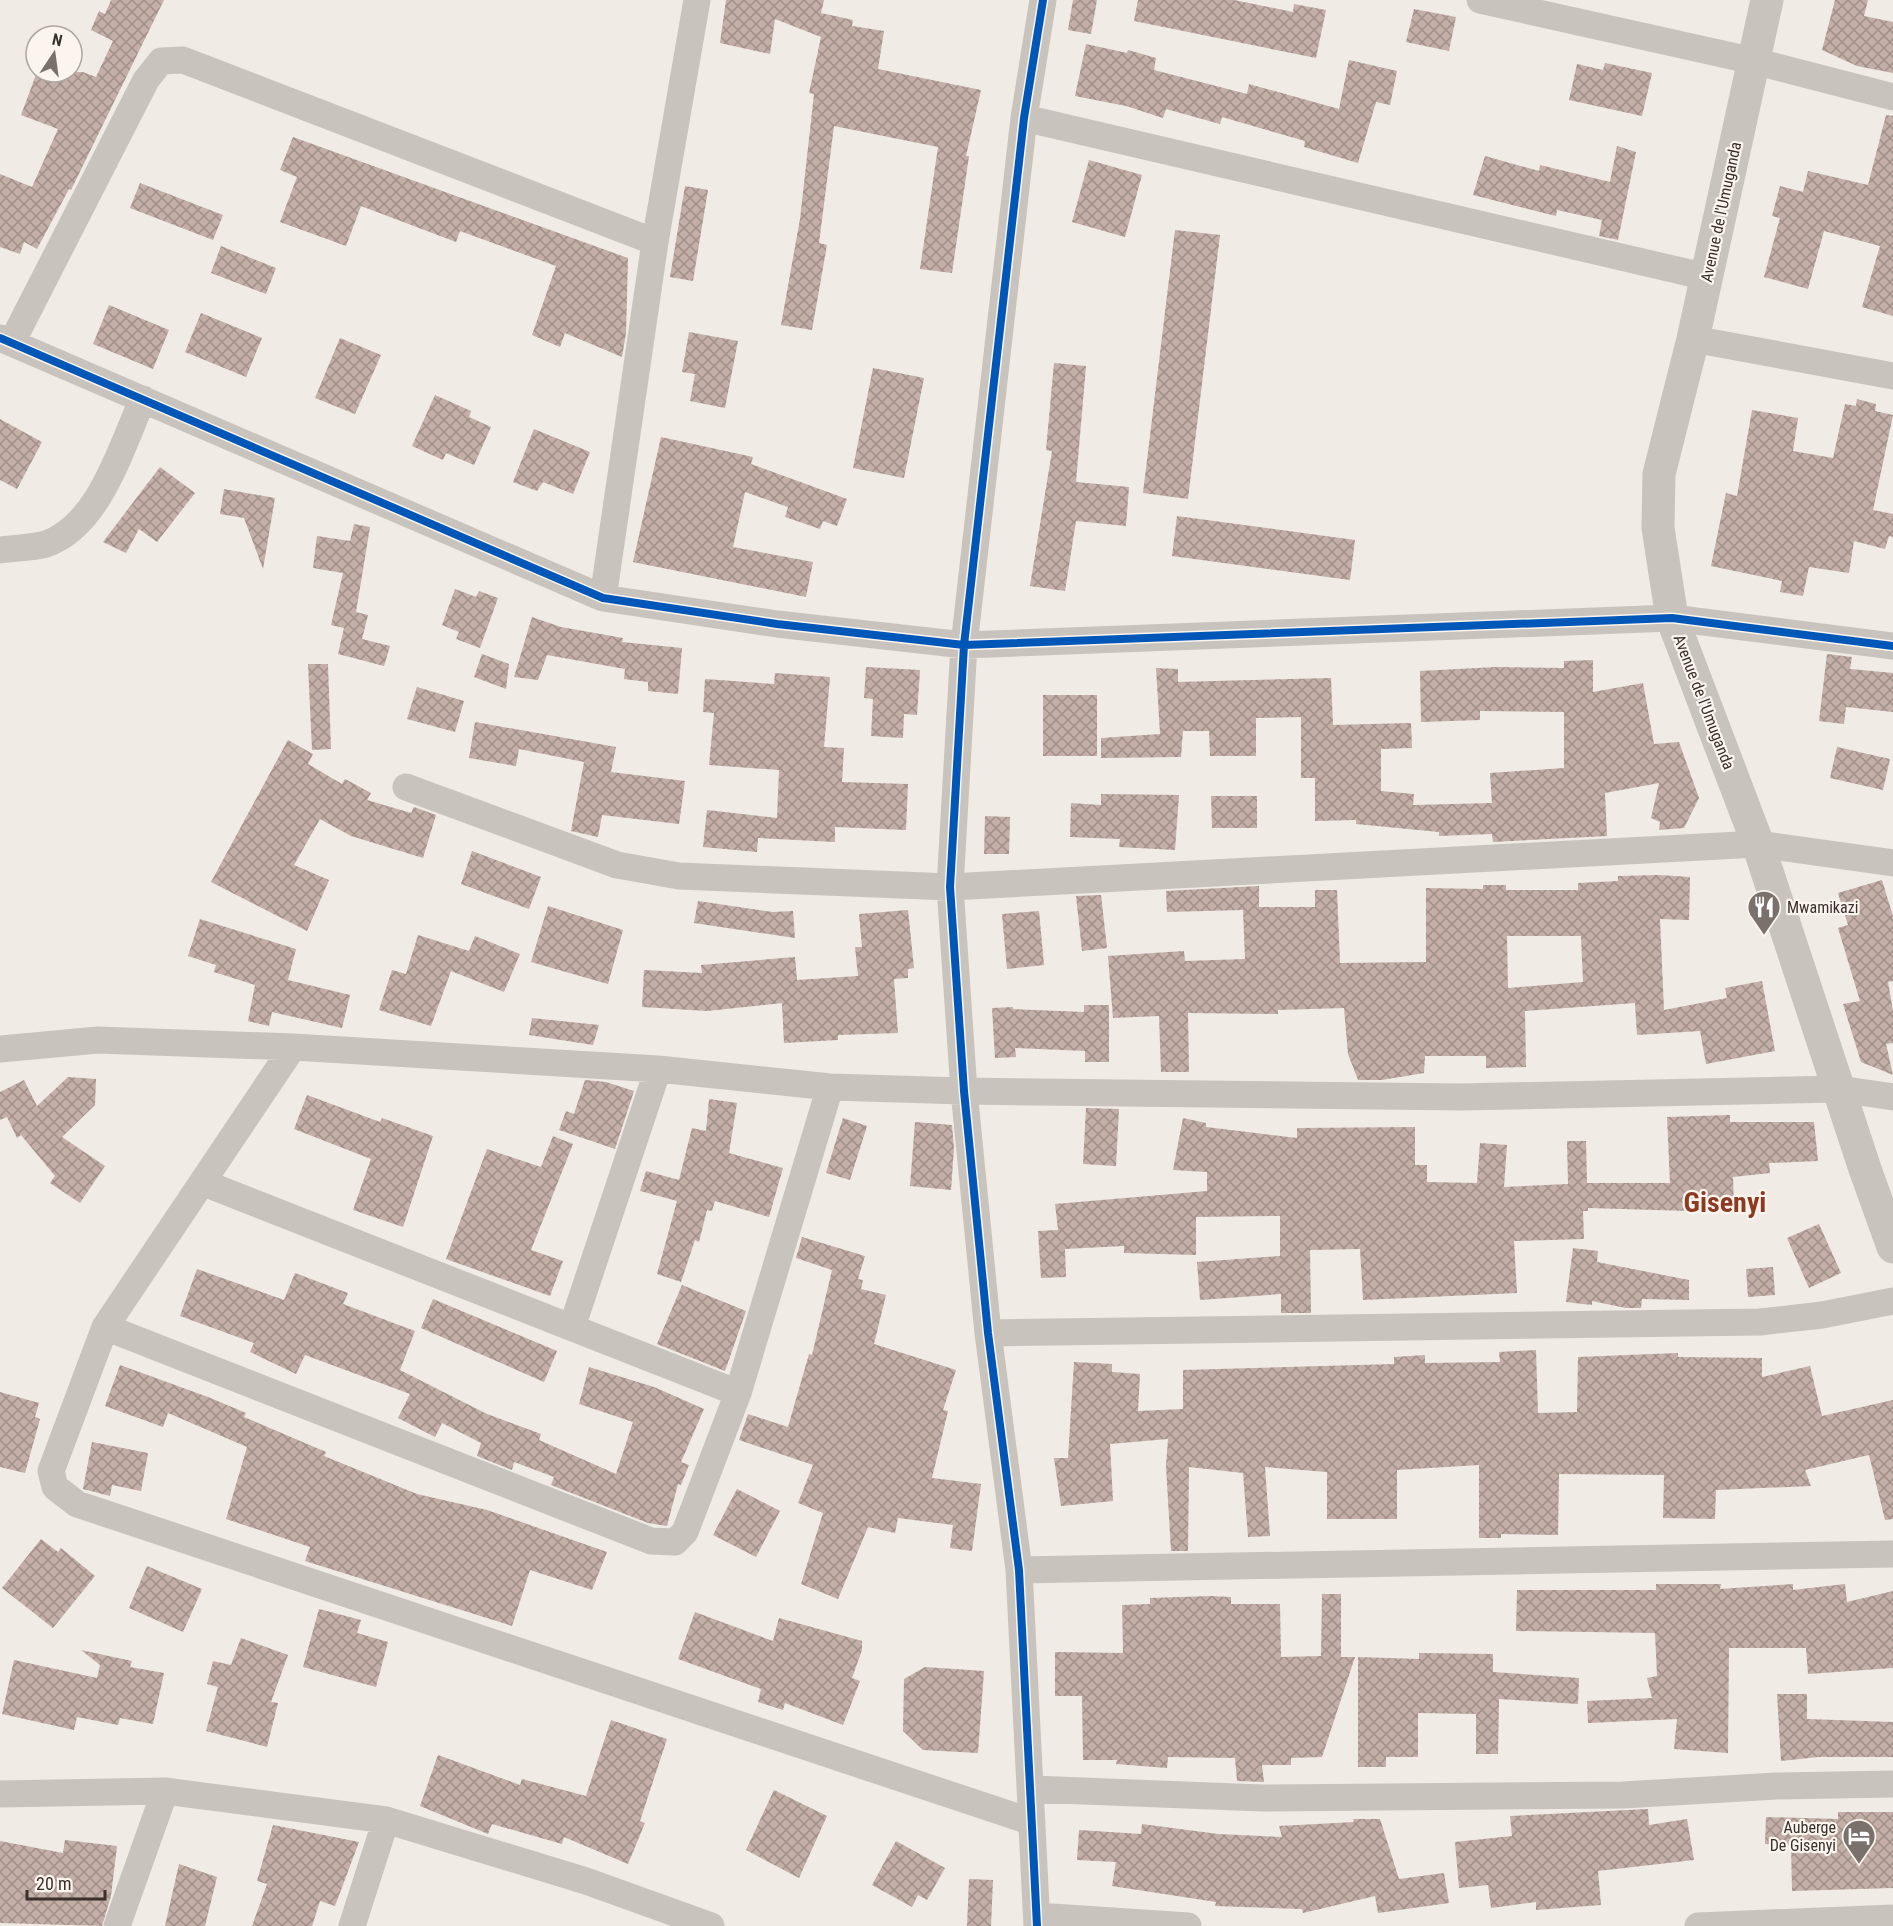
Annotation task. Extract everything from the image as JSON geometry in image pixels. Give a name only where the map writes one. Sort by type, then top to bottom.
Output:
[{"type":"street","points":[[603,598],[654,242],[697,0]]},
{"type":"street","points":[[1043,0],[1024,118],[964,645],[950,887],[964,1091],[988,1333],[1019,1570],[1037,1921],[1188,1926]]},
{"type":"street","points":[[1480,0],[1754,61],[1893,96]]},
{"type":"street","name":"Avenue de l'Umuganda","points":[[1767,0],[1694,339],[1659,474],[1658,528],[1672,618],[1758,844],[1893,1247]]},
{"type":"street","points":[[654,242],[183,60],[160,61],[146,80],[6,340],[603,598],[777,624],[964,645],[1672,618],[1893,646]]},
{"type":"street","points":[[1024,118],[1707,277]]},
{"type":"street","points":[[1694,339],[1893,376]]},
{"type":"street","points":[[0,550],[45,544],[72,530],[98,498],[143,399]]},
{"type":"street","points":[[406,787],[617,865],[679,876],[950,887],[1758,844],[1893,863]]},
{"type":"street","points":[[0,1048],[98,1040],[293,1047],[658,1070],[830,1087],[964,1091],[1461,1097],[1839,1089],[1893,1097]]},
{"type":"street","points":[[293,1047],[204,1183],[105,1327],[51,1471],[55,1487],[77,1504],[1032,1822]]},
{"type":"street","points":[[572,1327],[658,1070]]},
{"type":"street","points":[[105,1327],[651,1541],[675,1542],[685,1532],[738,1393],[830,1087]]},
{"type":"street","points":[[204,1183],[738,1393]]},
{"type":"street","points":[[988,1333],[1760,1323],[1822,1315],[1893,1301]]},
{"type":"street","points":[[1019,1570],[1893,1554]]},
{"type":"street","points":[[1032,1789],[1262,1798],[1623,1795],[1776,1786],[1893,1784]]},
{"type":"street","points":[[0,1794],[165,1791],[386,1820],[586,1881],[711,1926]]},
{"type":"street","points":[[117,1926],[165,1791]]},
{"type":"street","points":[[352,1926],[386,1820]]},
{"type":"street","points":[[1698,1926],[1893,1918]]},
{"type":"building","points":[[111,0],[164,0],[71,190],[69,189],[37,249],[24,242],[20,254],[0,247],[0,174],[32,187],[58,129],[21,115],[33,84],[84,84],[84,72],[96,77],[113,41],[91,30],[99,11],[105,14]]},
{"type":"building","points":[[726,0],[824,0],[821,13],[853,20],[852,26],[884,31],[878,69],[981,90],[966,156],[969,156],[952,273],[920,269],[938,147],[834,126],[819,243],[827,245],[812,330],[781,325],[800,219],[814,94],[809,93],[821,37],[775,19],[770,54],[720,43]]},
{"type":"building","points":[[1073,0],[1097,0],[1091,34],[1068,30]]},
{"type":"building","points":[[1138,0],[1234,0],[1293,12],[1294,4],[1326,10],[1316,58],[1134,21]]},
{"type":"building","points":[[1835,0],[1868,0],[1864,16],[1893,22],[1893,73],[1857,66],[1822,50]]},
{"type":"building","points":[[1414,9],[1456,17],[1449,51],[1406,42]]},
{"type":"building","points":[[1086,44],[1127,53],[1128,50],[1156,58],[1154,70],[1247,94],[1249,84],[1339,109],[1349,60],[1397,71],[1390,105],[1376,102],[1358,163],[1304,147],[1305,141],[1222,117],[1220,124],[1166,109],[1163,118],[1126,106],[1075,96]]},
{"type":"building","points":[[1605,63],[1652,73],[1642,116],[1569,100],[1577,64],[1603,70]]},
{"type":"building","points":[[1886,115],[1893,116],[1893,316],[1862,307],[1880,246],[1824,231],[1808,289],[1764,277],[1780,218],[1772,216],[1780,186],[1803,192],[1808,171],[1868,185]]},
{"type":"building","points":[[293,137],[628,258],[626,333],[622,357],[565,333],[560,347],[532,335],[556,266],[460,231],[456,242],[361,206],[346,246],[280,222],[297,177],[280,170]]},
{"type":"building","points":[[1617,146],[1636,152],[1618,240],[1599,236],[1602,220],[1557,210],[1556,216],[1473,195],[1485,156],[1539,171],[1540,165],[1610,182]]},
{"type":"building","points":[[1089,160],[1142,175],[1125,237],[1072,222]]},
{"type":"building","points":[[140,183],[223,215],[213,240],[130,208]]},
{"type":"building","points":[[685,186],[708,190],[693,281],[670,277]]},
{"type":"building","points":[[1175,230],[1220,235],[1188,499],[1143,493]]},
{"type":"building","points":[[221,246],[276,268],[266,294],[211,273]]},
{"type":"building","points":[[109,305],[169,330],[153,369],[93,344]]},
{"type":"building","points":[[201,313],[262,338],[246,377],[185,352]]},
{"type":"building","points":[[689,332],[738,341],[725,408],[690,401],[695,374],[682,372]]},
{"type":"building","points":[[340,338],[381,355],[355,414],[315,398]]},
{"type":"building","points":[[1054,363],[1086,366],[1076,482],[1129,487],[1126,526],[1076,521],[1065,591],[1030,586],[1052,451],[1046,450]]},
{"type":"building","points":[[873,368],[924,378],[904,478],[853,468]]},
{"type":"building","points":[[435,395],[471,411],[469,417],[491,427],[474,465],[446,453],[443,460],[412,446]]},
{"type":"building","points":[[1857,399],[1876,404],[1875,411],[1893,415],[1873,510],[1893,514],[1893,537],[1889,536],[1885,549],[1854,541],[1849,573],[1809,567],[1803,596],[1780,592],[1782,581],[1711,566],[1726,493],[1737,496],[1752,410],[1798,418],[1793,451],[1833,458],[1845,404],[1856,406]]},
{"type":"building","points":[[0,419],[42,442],[17,489],[0,480]]},
{"type":"building","points":[[534,429],[590,452],[573,494],[543,482],[537,491],[513,482]]},
{"type":"building","points":[[661,437],[753,457],[751,464],[847,499],[837,526],[823,521],[820,529],[785,517],[788,507],[745,492],[733,547],[813,562],[806,597],[633,562]]},
{"type":"building","points":[[160,467],[195,493],[157,542],[139,529],[126,553],[103,542]]},
{"type":"building","points":[[224,489],[275,498],[263,569],[244,518],[220,514]]},
{"type":"building","points":[[1177,516],[1355,540],[1350,580],[1172,556]]},
{"type":"building","points":[[354,524],[370,527],[356,612],[368,615],[362,639],[390,646],[384,666],[338,654],[344,628],[331,625],[343,573],[313,568],[317,536],[350,541]]},
{"type":"building","points":[[455,589],[476,597],[479,591],[498,598],[480,648],[456,639],[459,632],[442,625]]},
{"type":"building","points":[[532,617],[561,627],[623,638],[622,642],[682,648],[678,694],[648,691],[648,682],[624,679],[625,669],[547,655],[538,680],[514,677]]},
{"type":"building","points":[[482,654],[509,664],[506,689],[474,677]]},
{"type":"building","points":[[1827,654],[1852,657],[1850,669],[1893,673],[1893,712],[1846,707],[1844,724],[1819,721]]},
{"type":"building","points":[[1593,660],[1593,692],[1643,683],[1654,744],[1679,742],[1699,798],[1684,828],[1659,830],[1660,822],[1651,818],[1659,783],[1605,793],[1607,836],[1493,842],[1492,834],[1439,836],[1439,832],[1356,824],[1356,820],[1315,821],[1315,778],[1301,778],[1301,717],[1256,718],[1256,756],[1210,756],[1209,731],[1183,731],[1181,757],[1101,758],[1101,738],[1160,734],[1156,668],[1178,669],[1178,682],[1331,678],[1333,725],[1411,723],[1412,748],[1381,749],[1381,791],[1414,794],[1413,805],[1492,803],[1490,773],[1564,768],[1564,712],[1480,711],[1480,720],[1421,722],[1420,671],[1496,667],[1564,668],[1564,661]]},
{"type":"building","points":[[308,664],[328,664],[331,749],[312,750]]},
{"type":"building","points":[[866,667],[920,670],[917,715],[904,714],[903,738],[871,736],[873,699],[864,698]]},
{"type":"building","points":[[775,673],[830,677],[824,747],[844,748],[842,782],[908,784],[906,830],[835,827],[835,842],[758,838],[757,852],[703,847],[707,810],[777,818],[779,770],[709,765],[714,713],[703,712],[705,679],[774,684]]},
{"type":"building","points":[[417,687],[464,701],[455,732],[407,719]]},
{"type":"building","points":[[1043,695],[1097,695],[1097,756],[1043,756]]},
{"type":"building","points":[[475,722],[616,747],[611,772],[685,781],[679,824],[602,815],[598,837],[571,831],[584,762],[519,749],[516,766],[469,758]]},
{"type":"building","points":[[288,740],[313,754],[308,764],[342,784],[345,779],[371,793],[367,800],[411,813],[414,807],[436,815],[423,858],[351,836],[320,819],[294,865],[329,880],[307,931],[211,882]]},
{"type":"building","points":[[1837,747],[1890,759],[1883,790],[1830,778]]},
{"type":"building","points":[[1101,794],[1179,795],[1175,850],[1119,847],[1120,839],[1070,837],[1071,803],[1101,805]]},
{"type":"building","points":[[1211,796],[1257,796],[1257,828],[1212,828]]},
{"type":"building","points":[[985,816],[1010,817],[1009,854],[984,854]]},
{"type":"building","points":[[472,851],[541,877],[529,909],[461,884]]},
{"type":"building","points":[[1618,876],[1690,877],[1689,920],[1660,919],[1664,1010],[1727,998],[1725,988],[1762,981],[1775,1051],[1706,1064],[1700,1031],[1637,1035],[1635,1003],[1525,1011],[1526,1067],[1486,1068],[1486,1056],[1425,1056],[1424,1073],[1382,1080],[1358,1080],[1348,1054],[1344,1008],[1278,1010],[1278,1014],[1188,1013],[1189,1072],[1161,1072],[1159,1016],[1113,1018],[1108,956],[1184,951],[1185,961],[1245,959],[1243,910],[1167,912],[1166,891],[1259,886],[1259,907],[1315,907],[1315,890],[1337,890],[1340,963],[1426,962],[1426,888],[1483,889],[1483,885],[1506,885],[1506,890],[1578,890],[1578,883],[1618,881]],"holes":[[[1507,936],[1581,936],[1583,982],[1508,988]]]},
{"type":"building","points":[[1882,880],[1893,916],[1893,981],[1888,982],[1893,1011],[1893,1043],[1886,1044],[1893,1075],[1861,1062],[1843,1004],[1860,1001],[1838,928],[1848,925],[1838,893]]},
{"type":"building","points":[[1101,895],[1107,948],[1082,951],[1076,896]]},
{"type":"building","points":[[698,901],[773,912],[793,911],[795,938],[694,923]]},
{"type":"building","points":[[548,906],[623,930],[608,984],[531,962]]},
{"type":"building","points":[[908,910],[914,968],[908,969],[908,978],[894,979],[898,1033],[838,1035],[838,1040],[784,1043],[782,1003],[707,1011],[642,1007],[644,970],[702,973],[701,965],[795,957],[797,980],[858,976],[855,947],[862,947],[859,914]]},
{"type":"building","points":[[1039,911],[1044,965],[1007,969],[1002,914]]},
{"type":"building","points":[[200,919],[296,949],[288,980],[350,995],[342,1028],[272,1012],[269,1026],[248,1021],[255,985],[214,972],[216,965],[188,956]]},
{"type":"building","points":[[418,935],[469,951],[475,936],[520,954],[504,992],[451,971],[431,1026],[379,1010],[392,970],[406,974]]},
{"type":"building","points":[[1084,1005],[1109,1005],[1109,1062],[1085,1062],[1085,1051],[1015,1048],[1016,1057],[995,1058],[992,1008],[1013,1007],[1013,1009],[1084,1012]]},
{"type":"building","points":[[532,1018],[599,1025],[593,1045],[529,1035]]},
{"type":"building","points":[[68,1077],[96,1079],[95,1105],[62,1137],[105,1166],[80,1203],[50,1183],[55,1176],[21,1135],[17,1138],[7,1117],[0,1120],[0,1092],[24,1080],[37,1106]]},
{"type":"building","points":[[585,1080],[606,1082],[634,1091],[615,1149],[559,1130],[566,1111],[574,1114]]},
{"type":"building","points":[[307,1095],[380,1122],[382,1118],[433,1136],[403,1227],[353,1210],[371,1159],[294,1129]]},
{"type":"building","points":[[709,1099],[737,1103],[729,1153],[783,1168],[769,1217],[715,1201],[712,1211],[707,1210],[699,1242],[695,1240],[681,1282],[657,1274],[677,1201],[640,1191],[646,1171],[679,1180],[692,1128],[706,1131]]},
{"type":"building","points":[[1086,1108],[1119,1109],[1116,1166],[1083,1164]]},
{"type":"building","points":[[1730,1115],[1730,1122],[1814,1122],[1818,1161],[1769,1163],[1770,1173],[1733,1177],[1734,1207],[1690,1211],[1588,1208],[1588,1211],[1583,1211],[1584,1239],[1514,1241],[1517,1293],[1363,1300],[1360,1249],[1310,1250],[1311,1313],[1281,1313],[1281,1294],[1200,1300],[1197,1262],[1280,1256],[1280,1216],[1196,1217],[1196,1255],[1124,1253],[1124,1246],[1065,1249],[1066,1277],[1041,1278],[1038,1231],[1058,1230],[1055,1204],[1207,1191],[1207,1172],[1173,1170],[1183,1118],[1206,1123],[1206,1127],[1297,1138],[1297,1128],[1415,1127],[1415,1165],[1427,1165],[1427,1182],[1477,1183],[1480,1143],[1507,1145],[1504,1187],[1568,1184],[1567,1141],[1586,1141],[1587,1183],[1670,1183],[1667,1117]]},
{"type":"building","points":[[843,1118],[867,1126],[850,1180],[826,1173]]},
{"type":"building","points":[[915,1122],[952,1125],[954,1148],[951,1190],[910,1186]]},
{"type":"building","points":[[553,1136],[573,1144],[531,1250],[563,1261],[550,1296],[446,1259],[487,1149],[541,1167]]},
{"type":"building","points":[[1819,1224],[1841,1273],[1809,1288],[1787,1238]]},
{"type":"building","points":[[802,1237],[865,1256],[858,1279],[863,1280],[861,1289],[886,1295],[874,1344],[956,1370],[943,1410],[948,1411],[932,1478],[981,1484],[972,1551],[950,1548],[953,1525],[898,1518],[895,1533],[868,1527],[838,1599],[801,1584],[823,1513],[798,1503],[813,1465],[739,1440],[748,1414],[788,1427],[809,1354],[812,1355],[832,1270],[796,1258]]},
{"type":"building","points":[[1573,1248],[1598,1251],[1597,1262],[1689,1280],[1689,1300],[1642,1299],[1641,1308],[1626,1308],[1592,1301],[1592,1305],[1566,1302]]},
{"type":"building","points":[[1773,1267],[1775,1295],[1748,1297],[1746,1269]]},
{"type":"building","points":[[197,1269],[284,1300],[295,1273],[348,1293],[343,1304],[415,1331],[400,1370],[487,1414],[541,1434],[539,1440],[616,1474],[633,1422],[579,1404],[589,1367],[654,1387],[704,1409],[681,1462],[689,1465],[681,1485],[678,1484],[667,1526],[648,1523],[551,1485],[554,1477],[514,1462],[512,1470],[477,1456],[481,1443],[442,1423],[435,1437],[398,1418],[410,1394],[305,1355],[296,1374],[250,1352],[254,1343],[180,1316]]},
{"type":"building","points":[[682,1285],[746,1311],[725,1371],[657,1344]]},
{"type":"building","points":[[433,1299],[557,1351],[544,1382],[421,1328]]},
{"type":"building","points":[[1536,1350],[1538,1413],[1577,1412],[1578,1357],[1678,1353],[1678,1357],[1762,1358],[1762,1377],[1810,1366],[1822,1416],[1893,1400],[1893,1519],[1885,1520],[1869,1455],[1805,1470],[1811,1486],[1716,1490],[1715,1519],[1663,1518],[1664,1475],[1559,1474],[1558,1535],[1501,1534],[1501,1538],[1479,1538],[1479,1465],[1397,1470],[1397,1519],[1327,1519],[1327,1472],[1265,1467],[1270,1536],[1248,1537],[1243,1473],[1189,1467],[1188,1551],[1171,1551],[1166,1466],[1168,1439],[1110,1444],[1113,1501],[1061,1506],[1054,1458],[1068,1458],[1074,1362],[1112,1364],[1112,1372],[1140,1374],[1138,1411],[1183,1409],[1183,1370],[1394,1364],[1394,1357],[1425,1355],[1425,1363],[1500,1362],[1499,1352]]},
{"type":"building","points":[[120,1365],[246,1413],[244,1417],[326,1452],[324,1456],[417,1494],[487,1510],[607,1552],[592,1590],[530,1570],[512,1626],[305,1561],[310,1547],[226,1519],[247,1447],[168,1413],[163,1427],[105,1406]]},
{"type":"building","points":[[0,1392],[39,1403],[35,1417],[40,1419],[25,1473],[0,1467]]},
{"type":"building","points":[[92,1442],[148,1453],[141,1491],[112,1485],[110,1496],[83,1489]]},
{"type":"building","points":[[737,1489],[780,1511],[756,1557],[713,1535]]},
{"type":"building","points":[[41,1539],[58,1552],[61,1548],[95,1576],[53,1628],[2,1588]]},
{"type":"building","points":[[147,1566],[202,1589],[183,1632],[129,1608]]},
{"type":"building","points":[[1656,1584],[1721,1584],[1720,1589],[1793,1584],[1793,1590],[1845,1584],[1847,1602],[1893,1591],[1893,1668],[1808,1674],[1806,1648],[1729,1648],[1728,1753],[1674,1749],[1677,1719],[1588,1723],[1587,1701],[1652,1698],[1647,1678],[1657,1676],[1655,1633],[1516,1631],[1517,1590],[1656,1590]]},
{"type":"building","points":[[1322,1594],[1341,1594],[1341,1657],[1355,1657],[1322,1757],[1291,1758],[1291,1765],[1262,1765],[1264,1782],[1237,1781],[1235,1758],[1168,1757],[1167,1768],[1116,1764],[1117,1760],[1083,1760],[1082,1696],[1055,1696],[1055,1652],[1123,1653],[1122,1605],[1150,1604],[1150,1598],[1211,1596],[1231,1597],[1231,1604],[1280,1604],[1281,1657],[1321,1656]]},
{"type":"building","points":[[319,1609],[361,1620],[357,1633],[388,1642],[376,1687],[303,1667]]},
{"type":"building","points":[[695,1612],[773,1641],[779,1618],[862,1641],[862,1650],[852,1678],[860,1681],[843,1725],[785,1703],[783,1710],[758,1702],[761,1689],[678,1659]]},
{"type":"building","points":[[241,1638],[288,1655],[271,1702],[278,1703],[267,1747],[206,1731],[218,1687],[207,1684],[213,1661],[231,1665]]},
{"type":"building","points":[[81,1650],[132,1661],[130,1667],[164,1673],[153,1724],[120,1718],[118,1725],[77,1717],[74,1730],[2,1714],[14,1660],[97,1678],[100,1665]]},
{"type":"building","points":[[1419,1653],[1493,1654],[1493,1672],[1579,1678],[1578,1704],[1499,1699],[1498,1754],[1476,1754],[1476,1714],[1418,1713],[1418,1757],[1386,1757],[1386,1767],[1358,1767],[1358,1657],[1419,1659]]},
{"type":"building","points":[[925,1667],[984,1671],[978,1753],[923,1750],[903,1731],[904,1679]]},
{"type":"building","points":[[1777,1694],[1807,1694],[1807,1719],[1893,1722],[1893,1757],[1818,1757],[1781,1761]]},
{"type":"building","points":[[611,1720],[667,1739],[640,1821],[645,1823],[628,1864],[564,1837],[562,1844],[492,1824],[488,1834],[420,1806],[438,1755],[520,1785],[522,1779],[586,1796]]},
{"type":"building","points":[[774,1790],[827,1816],[799,1878],[746,1850]]},
{"type":"building","points":[[1648,1809],[1649,1825],[1687,1819],[1694,1860],[1598,1871],[1601,1905],[1536,1910],[1536,1902],[1491,1908],[1488,1885],[1459,1888],[1455,1842],[1512,1836],[1510,1816]]},
{"type":"building","points":[[1838,1812],[1893,1812],[1893,1888],[1792,1891],[1791,1845],[1765,1844],[1766,1817],[1838,1819]]},
{"type":"building","points":[[1353,1819],[1380,1819],[1399,1879],[1444,1873],[1449,1903],[1378,1913],[1375,1896],[1303,1913],[1302,1909],[1215,1906],[1216,1902],[1112,1886],[1116,1862],[1077,1860],[1079,1830],[1141,1834],[1142,1824],[1218,1834],[1282,1837],[1279,1826],[1354,1822]]},
{"type":"building","points":[[273,1825],[359,1842],[335,1906],[320,1901],[312,1926],[252,1926],[267,1884],[257,1881]]},
{"type":"building","points":[[65,1840],[117,1846],[111,1896],[102,1926],[0,1923],[0,1841],[63,1853]]},
{"type":"building","points":[[896,1841],[945,1868],[927,1900],[918,1895],[912,1907],[872,1885]]},
{"type":"building","points":[[179,1864],[217,1877],[205,1926],[165,1926]]},
{"type":"building","points":[[969,1879],[993,1880],[991,1926],[967,1926]]},
{"type":"cycle path","points":[[1037,1926],[1019,1570],[988,1333],[964,1091],[950,887],[964,645],[1024,118],[1043,0]]},
{"type":"cycle path","points":[[0,338],[603,598],[777,624],[964,645],[1672,618],[1893,646]]},
{"type":"place","name":"Mwamikazi","points":[[1764,936]]},
{"type":"place","name":"Auberge De Gisenyi","points":[[1859,1865]]},
{"type":"district","name":"Gisenyi","points":[[1725,1202]]}]
